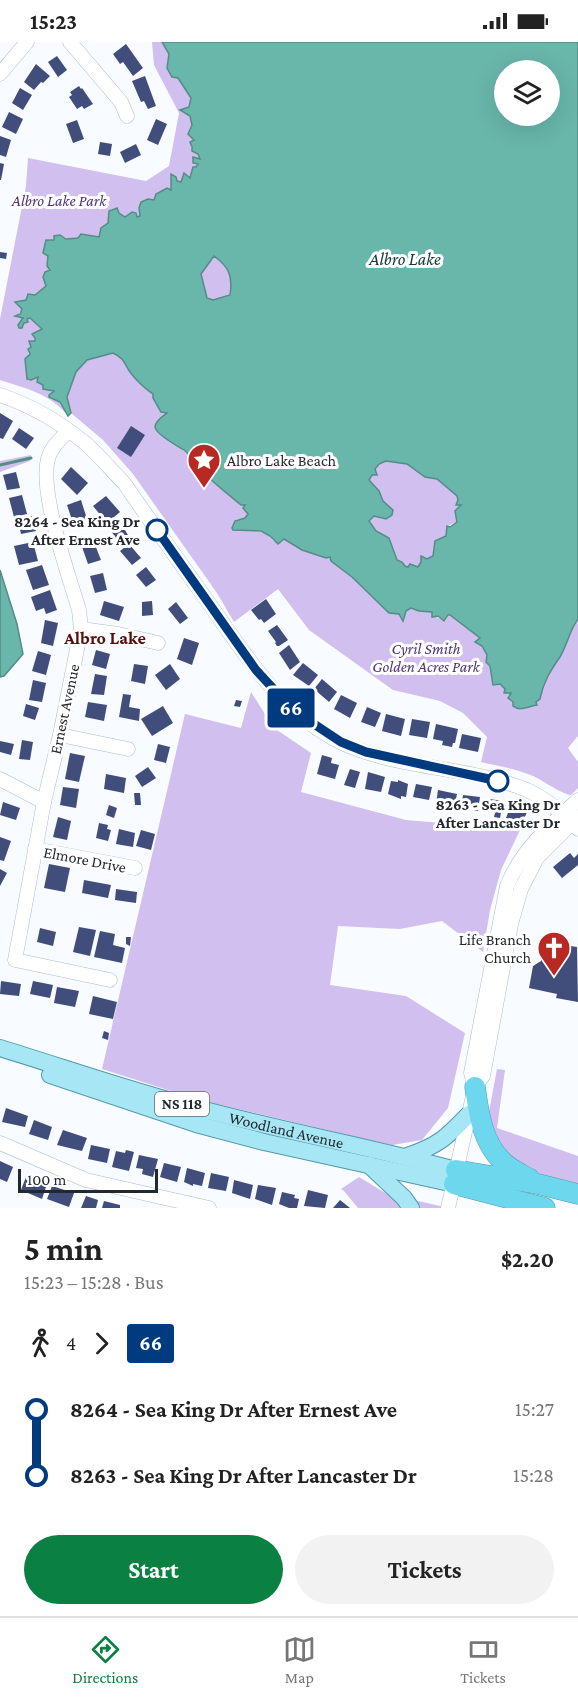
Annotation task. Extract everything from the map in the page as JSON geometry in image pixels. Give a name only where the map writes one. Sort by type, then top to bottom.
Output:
[{"type":"highway","points":[[475,1088],[480,1126],[494,1151],[503,1162],[538,1184]]},
{"type":"highway","name":"Woodland Avenue","points":[[455,1177],[538,1184],[578,1194]]},
{"type":"highway","name":"Woodland Avenue","points":[[455,1177],[538,1208]]},
{"type":"main road","name":"Woodland Avenue","points":[[0,1048],[195,1108],[335,1142],[407,1156],[455,1177]]},
{"type":"main road","name":"Woodland Avenue","points":[[0,1056],[196,1124],[264,1142],[369,1164],[455,1177]]},
{"type":"main road","points":[[407,1156],[429,1149],[446,1138],[469,1114]]},
{"type":"main road","points":[[369,1164],[404,1198],[411,1208]]},
{"type":"street","points":[[0,74],[27,42]]},
{"type":"street","points":[[70,42],[121,102],[127,116]]},
{"type":"street","points":[[0,394],[29,408],[85,443],[124,483],[256,670],[293,710],[341,742],[366,752],[503,782],[528,791],[573,820]]},
{"type":"street","name":"Ernest Avenue","points":[[68,431],[51,450],[45,479],[48,501],[79,610],[81,628],[44,802],[15,960],[110,980]]},
{"type":"street","points":[[81,628],[158,643]]},
{"type":"street","points":[[60,735],[128,749]]},
{"type":"street","points":[[0,779],[44,802]]},
{"type":"street","points":[[448,1208],[475,1088],[471,1073],[507,886],[513,871],[529,846],[573,820],[578,800]]},
{"type":"street","name":"Elmore Drive","points":[[35,849],[135,868]]},
{"type":"street","points":[[0,1143],[86,1180],[209,1208]]},
{"type":"green space","name":"Albro Lake Park","points":[[152,42],[162,42],[169,54],[167,66],[172,76],[178,78],[191,98],[189,107],[181,109],[190,117],[192,125],[189,130],[194,140],[190,142],[192,151],[198,154],[200,160],[194,160],[193,163],[198,164],[193,167],[190,178],[183,174],[181,182],[171,174],[171,190],[156,194],[154,200],[146,200],[141,216],[137,217],[136,213],[132,212],[125,217],[119,213],[117,208],[111,209],[108,223],[102,227],[99,237],[81,234],[78,238],[68,239],[60,235],[54,236],[54,240],[47,239],[44,254],[48,256],[47,266],[50,270],[45,272],[43,277],[46,286],[35,295],[27,295],[26,300],[21,300],[17,305],[22,309],[16,317],[23,318],[18,325],[19,328],[23,327],[30,318],[42,329],[34,333],[35,341],[30,340],[27,379],[38,377],[43,389],[54,391],[50,398],[60,402],[68,416],[46,397],[0,380],[0,319],[26,186],[28,158],[146,181],[169,166],[179,113],[154,65]]},
{"type":"green space","points":[[214,255],[229,273],[231,288],[230,295],[213,300],[207,298],[201,274]]},
{"type":"green space","name":"Cyril Smith Golden Acres Park","points":[[113,353],[125,360],[130,372],[153,394],[162,413],[167,414],[161,417],[163,435],[191,456],[204,474],[240,505],[245,504],[248,514],[245,518],[236,520],[233,530],[261,532],[273,541],[282,542],[284,539],[302,550],[326,558],[330,557],[331,561],[352,577],[389,613],[399,614],[403,621],[406,612],[411,608],[432,612],[445,621],[450,614],[479,636],[478,644],[482,646],[487,655],[486,662],[490,666],[493,685],[500,684],[505,689],[504,693],[511,693],[508,696],[509,700],[522,709],[536,705],[541,687],[578,619],[578,736],[568,748],[578,762],[578,788],[571,795],[567,794],[528,774],[481,762],[487,737],[463,713],[440,701],[393,690],[309,630],[278,589],[234,622],[217,593],[133,474],[103,440],[71,413],[67,397],[76,372],[87,360]]},
{"type":"green space","points":[[31,455],[30,461],[0,472],[0,461]]},
{"type":"green space","points":[[386,461],[407,464],[425,477],[437,479],[457,496],[456,505],[461,505],[455,511],[457,522],[447,526],[446,536],[435,542],[433,556],[427,559],[421,557],[418,567],[410,564],[408,567],[405,566],[397,560],[389,538],[376,531],[369,521],[374,516],[383,519],[392,515],[390,507],[383,502],[379,491],[369,480],[379,464]]},
{"type":"green space","points":[[251,692],[274,728],[311,753],[301,792],[406,820],[520,830],[501,870],[490,910],[483,952],[442,921],[400,929],[338,926],[330,985],[406,996],[465,1033],[448,1108],[422,1140],[392,1145],[196,1099],[102,1069],[185,714],[241,728]]},
{"type":"green space","points":[[497,1069],[505,1070],[497,1128],[578,1156],[578,1186],[531,1173],[496,1148],[489,1112]]},
{"type":"green space","points":[[359,1177],[387,1194],[449,1208],[358,1208],[341,1189]]},
{"type":"water","name":"Albro Lake","points":[[162,42],[578,42],[578,619],[547,677],[540,699],[536,702],[537,705],[522,709],[513,706],[513,702],[508,698],[511,693],[504,693],[505,689],[500,684],[493,685],[490,666],[486,662],[487,655],[482,646],[475,642],[480,638],[450,615],[444,621],[438,616],[432,617],[432,612],[411,608],[406,611],[403,621],[399,614],[389,613],[352,577],[331,561],[330,557],[326,558],[302,550],[284,539],[278,544],[261,531],[233,530],[235,521],[245,518],[248,514],[243,508],[245,505],[241,505],[223,490],[184,450],[156,430],[156,423],[167,413],[161,412],[153,394],[137,381],[117,355],[113,353],[87,360],[76,372],[67,397],[71,413],[68,416],[60,402],[49,397],[54,391],[43,389],[43,385],[37,382],[38,377],[27,379],[25,359],[30,354],[29,341],[35,341],[32,334],[42,329],[30,318],[22,328],[19,328],[18,325],[23,318],[15,316],[20,314],[22,309],[15,302],[26,300],[28,294],[35,295],[46,286],[43,277],[45,272],[50,270],[47,266],[48,256],[43,253],[46,240],[54,240],[54,236],[60,235],[66,239],[78,238],[81,234],[99,237],[101,228],[108,223],[109,211],[117,208],[119,213],[125,217],[132,212],[136,213],[137,217],[140,216],[141,202],[148,199],[154,200],[156,194],[167,188],[171,190],[171,174],[181,182],[184,173],[190,178],[193,167],[198,164],[193,163],[193,157],[200,159],[198,154],[192,151],[190,142],[194,140],[188,134],[192,125],[190,116],[180,110],[189,107],[191,98],[178,78],[172,77],[167,68],[169,54]],"holes":[[[214,256],[229,272],[231,282],[230,295],[213,300],[207,298],[201,274]],[[386,461],[407,464],[425,477],[437,479],[457,496],[456,505],[461,505],[455,511],[457,522],[450,527],[447,526],[446,536],[435,541],[433,556],[427,559],[421,556],[418,567],[410,564],[408,567],[397,560],[389,538],[376,531],[369,521],[374,516],[386,519],[392,515],[393,510],[383,501],[379,491],[369,480],[372,475],[377,475],[375,469],[379,464]]]},
{"type":"water","points":[[0,570],[17,624],[23,654],[4,676],[0,677]]},
{"type":"building","points":[[126,44],[143,68],[133,76],[123,62],[120,64],[113,54]]},
{"type":"building","points":[[57,56],[67,70],[58,77],[48,62]]},
{"type":"building","points":[[36,64],[50,76],[34,90],[24,82]]},
{"type":"building","points":[[145,76],[156,106],[148,109],[144,101],[141,102],[132,81]]},
{"type":"building","points":[[79,86],[93,104],[84,109],[82,106],[77,109],[69,97],[72,95],[70,92]]},
{"type":"building","points":[[20,88],[32,95],[23,110],[12,103]]},
{"type":"building","points":[[9,112],[23,119],[16,134],[2,127]]},
{"type":"building","points":[[156,119],[167,124],[158,145],[147,140]]},
{"type":"building","points":[[77,120],[84,139],[73,143],[66,124]]},
{"type":"building","points":[[0,136],[11,140],[6,157],[0,155]]},
{"type":"building","points":[[100,142],[112,144],[110,156],[98,154]]},
{"type":"building","points":[[136,144],[141,155],[125,163],[120,152]]},
{"type":"building","points":[[0,163],[4,164],[1,180],[0,180]]},
{"type":"building","points":[[0,252],[7,253],[6,259],[0,258]]},
{"type":"building","points":[[0,413],[13,421],[3,439],[0,438]]},
{"type":"building","points":[[131,426],[145,435],[131,457],[117,448]]},
{"type":"building","points":[[19,428],[34,438],[26,449],[12,439]]},
{"type":"building","points":[[71,467],[88,483],[77,495],[61,479]]},
{"type":"building","points":[[16,472],[20,488],[7,490],[3,475]]},
{"type":"building","points":[[22,495],[27,514],[14,517],[9,498]]},
{"type":"building","points":[[106,496],[120,512],[107,523],[93,506]]},
{"type":"building","points":[[81,500],[87,519],[73,523],[67,505]]},
{"type":"building","points":[[32,516],[36,531],[21,534],[18,520]]},
{"type":"building","points":[[121,523],[129,537],[119,543],[110,529]]},
{"type":"building","points":[[92,537],[101,560],[88,564],[80,541]]},
{"type":"building","points":[[33,542],[38,561],[19,565],[14,546]]},
{"type":"building","points":[[129,544],[141,558],[132,565],[120,551]]},
{"type":"building","points":[[42,565],[49,585],[33,590],[26,570]]},
{"type":"building","points":[[146,567],[156,580],[146,587],[136,575]]},
{"type":"building","points":[[103,573],[107,590],[95,593],[90,576]]},
{"type":"building","points":[[50,590],[57,610],[46,614],[44,608],[36,611],[31,597]]},
{"type":"building","points":[[266,599],[276,614],[264,623],[251,610]]},
{"type":"building","points":[[104,601],[124,607],[119,621],[100,615]]},
{"type":"building","points":[[152,601],[153,615],[142,616],[142,602]]},
{"type":"building","points":[[176,602],[188,618],[180,624],[168,609]]},
{"type":"building","points":[[45,620],[58,623],[53,646],[41,643]]},
{"type":"building","points":[[277,625],[288,640],[279,646],[268,631]]},
{"type":"building","points":[[184,638],[199,643],[192,665],[177,659]]},
{"type":"building","points":[[289,645],[300,662],[290,670],[279,653]]},
{"type":"building","points":[[96,650],[110,654],[106,669],[92,665]]},
{"type":"building","points":[[38,651],[51,655],[46,675],[32,671]]},
{"type":"building","points":[[303,663],[318,675],[309,686],[293,675]]},
{"type":"building","points":[[134,664],[148,666],[145,684],[131,681]]},
{"type":"building","points":[[170,664],[180,679],[166,690],[155,675]]},
{"type":"building","points":[[95,674],[107,676],[104,695],[91,694]]},
{"type":"building","points":[[322,679],[337,692],[329,702],[314,689]]},
{"type":"building","points":[[33,680],[46,683],[42,702],[29,700]]},
{"type":"building","points":[[123,694],[131,695],[129,707],[140,709],[139,721],[119,717]]},
{"type":"building","points":[[341,695],[357,703],[350,718],[334,709]]},
{"type":"building","points":[[236,700],[242,701],[240,707],[234,706]]},
{"type":"building","points":[[88,702],[107,705],[104,721],[85,717]]},
{"type":"building","points":[[26,704],[39,708],[35,720],[23,716]]},
{"type":"building","points":[[163,706],[173,723],[152,736],[141,719]]},
{"type":"building","points":[[367,707],[381,713],[375,727],[361,722]]},
{"type":"building","points":[[386,714],[405,719],[401,736],[382,731]]},
{"type":"building","points":[[412,719],[430,722],[427,738],[409,735]]},
{"type":"building","points":[[436,724],[458,729],[452,747],[442,745],[443,741],[433,739]]},
{"type":"building","points":[[462,734],[481,738],[478,752],[459,748]]},
{"type":"building","points":[[22,740],[33,742],[30,760],[19,759]]},
{"type":"building","points":[[0,741],[14,744],[11,755],[0,752]]},
{"type":"building","points":[[158,744],[170,747],[166,763],[154,760]]},
{"type":"building","points":[[70,753],[85,756],[79,782],[65,779]]},
{"type":"building","points":[[322,755],[332,758],[331,763],[339,765],[335,779],[317,774]]},
{"type":"building","points":[[148,767],[156,778],[142,787],[135,776]]},
{"type":"building","points":[[350,769],[360,772],[355,788],[344,785]]},
{"type":"building","points":[[368,772],[385,777],[381,792],[365,789]]},
{"type":"building","points":[[106,774],[126,778],[124,793],[104,789]]},
{"type":"building","points":[[398,780],[408,784],[406,797],[401,796],[401,799],[388,794],[391,781],[398,782]]},
{"type":"building","points":[[416,784],[432,787],[429,800],[413,797]]},
{"type":"building","points":[[63,787],[79,789],[76,808],[60,805]]},
{"type":"building","points":[[438,790],[457,794],[454,808],[436,804]]},
{"type":"building","points":[[134,793],[140,793],[141,805],[135,805]]},
{"type":"building","points":[[463,795],[480,797],[478,811],[461,808]]},
{"type":"building","points":[[489,799],[503,801],[500,818],[494,817],[495,813],[487,811]]},
{"type":"building","points":[[3,802],[20,808],[16,820],[0,815]]},
{"type":"building","points":[[109,805],[117,808],[114,818],[106,815]]},
{"type":"building","points":[[511,805],[523,808],[522,810],[527,812],[522,824],[506,818]]},
{"type":"building","points":[[58,817],[71,821],[67,840],[53,837]]},
{"type":"building","points":[[99,823],[108,825],[107,829],[111,830],[108,841],[96,838]]},
{"type":"building","points":[[119,829],[135,833],[133,847],[116,844]]},
{"type":"building","points":[[141,830],[155,834],[151,850],[136,846]]},
{"type":"building","points":[[0,837],[11,841],[4,861],[0,860]]},
{"type":"building","points":[[570,853],[574,858],[578,854],[578,865],[562,878],[553,867]]},
{"type":"building","points":[[49,864],[70,868],[65,892],[44,888]]},
{"type":"building","points":[[0,869],[7,873],[0,886]]},
{"type":"building","points":[[84,880],[111,885],[108,898],[82,893]]},
{"type":"building","points":[[116,889],[137,892],[136,903],[115,900]]},
{"type":"building","points":[[79,927],[96,930],[90,956],[73,952]]},
{"type":"building","points":[[40,928],[56,932],[53,946],[37,942]]},
{"type":"building","points":[[100,931],[115,934],[113,945],[125,948],[122,963],[94,957]]},
{"type":"building","points":[[126,937],[131,937],[130,946],[126,944]]},
{"type":"building","name":"Life Branch Church","points":[[548,941],[550,944],[577,947],[578,1002],[556,998],[557,994],[529,988],[533,966],[541,961],[541,950],[543,949],[541,945]]},
{"type":"building","points":[[1,981],[21,984],[19,996],[0,994]]},
{"type":"building","points":[[33,981],[53,985],[50,998],[30,994]]},
{"type":"building","points":[[57,987],[79,991],[75,1007],[54,1003]]},
{"type":"building","points":[[93,996],[117,1002],[113,1019],[89,1014]]},
{"type":"building","points":[[104,1031],[109,1033],[108,1040],[102,1038]]},
{"type":"building","points":[[6,1108],[28,1116],[25,1127],[2,1122]]},
{"type":"building","points":[[34,1120],[52,1127],[48,1140],[29,1134]]},
{"type":"building","points":[[63,1130],[87,1138],[82,1151],[57,1145]]},
{"type":"building","points":[[91,1145],[110,1149],[107,1163],[88,1159]]},
{"type":"building","points":[[126,1150],[134,1152],[129,1171],[112,1167],[116,1151],[125,1153]]},
{"type":"building","points":[[139,1155],[158,1159],[153,1177],[142,1174],[143,1169],[136,1168]]},
{"type":"building","points":[[0,1161],[13,1167],[7,1182],[0,1179]]},
{"type":"building","points":[[164,1163],[181,1167],[177,1182],[160,1177]]},
{"type":"building","points":[[187,1168],[205,1173],[202,1186],[193,1184],[193,1186],[184,1182]]},
{"type":"building","points":[[211,1173],[229,1177],[226,1191],[208,1188]]},
{"type":"building","points":[[26,1177],[47,1184],[42,1199],[21,1190]]},
{"type":"building","points":[[234,1180],[253,1185],[250,1199],[232,1193]]},
{"type":"building","points":[[258,1185],[276,1188],[272,1205],[255,1199]]},
{"type":"building","points":[[52,1186],[74,1193],[69,1207],[47,1199]]},
{"type":"building","points":[[308,1190],[328,1195],[325,1208],[304,1206]]},
{"type":"building","points":[[282,1192],[295,1195],[294,1198],[299,1199],[297,1208],[279,1204]]},
{"type":"building","points":[[86,1196],[98,1200],[96,1208],[81,1208]]},
{"type":"building","points":[[340,1200],[350,1208],[333,1208]]},
{"type":"building","points":[[104,1201],[120,1205],[120,1208],[102,1208]]},
{"type":"waterway","points":[[0,465],[31,458]]},
{"type":"bus line","name":"66","points":[[157,530],[256,670],[293,710],[314,726],[341,742],[366,752],[498,781]]},
{"type":"place","name":"Albro Lake Beach","points":[[204,489]]},
{"type":"place","name":"8264 - Sea King Dr After Ernest Ave","points":[[157,530]]},
{"type":"place","name":"8263 - Sea King Dr After Lancaster Dr","points":[[498,781]]},
{"type":"place","name":"Life Branch Church","points":[[554,977]]},
{"type":"district","name":"Albro Lake","points":[[105,638]]}]
